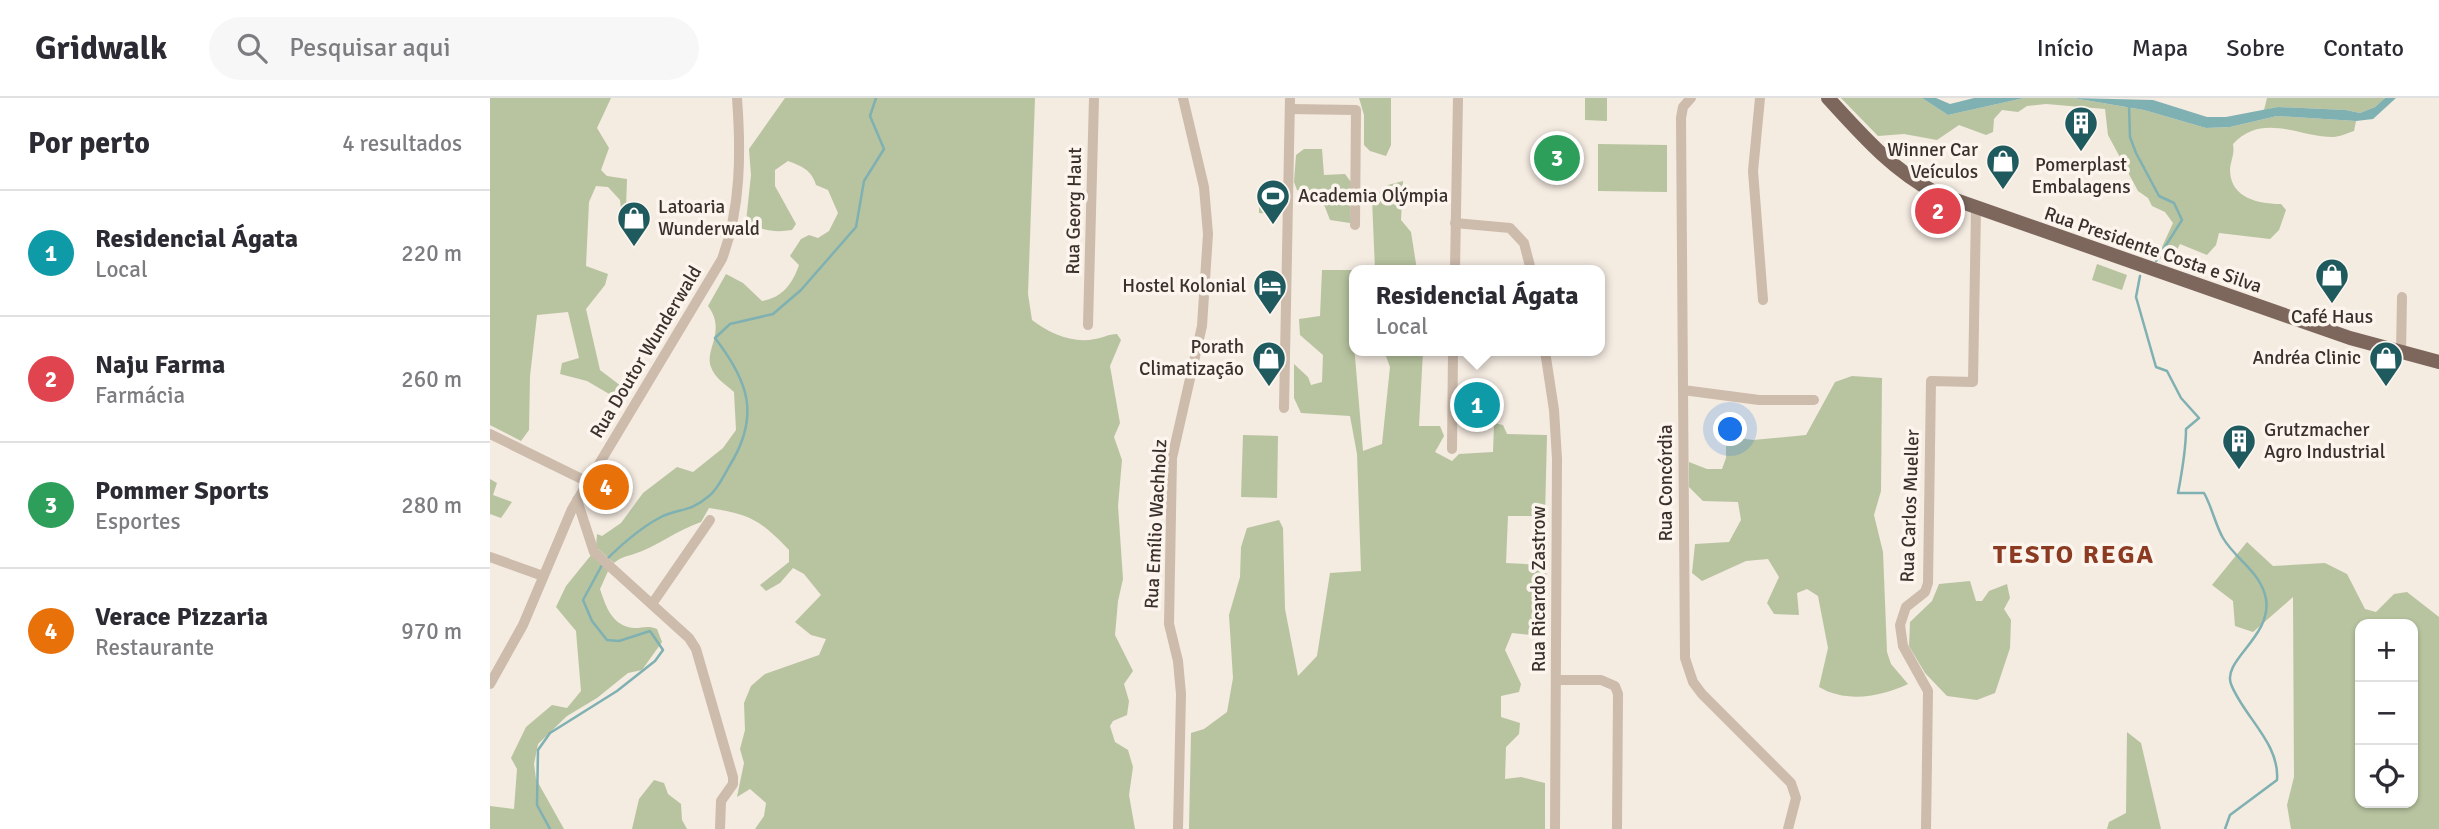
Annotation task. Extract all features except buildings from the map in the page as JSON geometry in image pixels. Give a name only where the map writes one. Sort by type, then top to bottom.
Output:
[{"type":"main road","name":"Rua Presidente Costa e Silva","points":[[1818,98],[1841,112]]},
{"type":"main road","name":"Rua Presidente Costa e Silva","points":[[1828,98],[1901,172],[1936,193],[1976,209],[2401,353],[2439,362]]},
{"type":"street","name":"Rua Doutor Wunderwald","points":[[490,684],[517,638],[577,500],[711,279],[730,232],[738,172],[737,98]]},
{"type":"street","name":"Rua Georg Haut","points":[[1088,325],[1094,98]]},
{"type":"street","name":"Rua Emílio Wachholz","points":[[1178,829],[1181,694],[1169,624],[1172,458],[1202,326],[1208,234],[1204,187],[1183,98]]},
{"type":"street","points":[[1455,265],[1458,98]]},
{"type":"street","name":"Rua Concórdia","points":[[1691,98],[1683,107],[1681,118],[1687,669],[1702,694],[1791,783],[1796,798],[1788,829]]},
{"type":"street","points":[[1760,98],[1753,171],[1763,300]]},
{"type":"street","points":[[1284,408],[1290,103],[1356,110],[1354,225]]},
{"type":"street","name":"Rua Carlos Mueller","points":[[1926,829],[1928,691],[1903,646],[1900,625],[1906,607],[1924,592],[1928,583],[1931,382],[1973,382],[1976,209]]},
{"type":"street","points":[[1455,223],[1510,228],[1524,243],[1530,265]]},
{"type":"street","points":[[683,230],[730,232]]},
{"type":"street","points":[[2401,353],[2402,297]]},
{"type":"street","points":[[1452,449],[1453,356]]},
{"type":"street","name":"Rua Ricardo Zastrow","points":[[1546,356],[1554,410],[1557,459],[1555,829]]},
{"type":"street","points":[[1682,390],[1759,400],[1814,400]]},
{"type":"street","points":[[490,434],[587,482]]},
{"type":"street","points":[[577,500],[592,546],[605,562],[693,644],[731,765],[733,784],[721,802],[720,829]]},
{"type":"street","points":[[652,604],[710,520]]},
{"type":"street","points":[[490,556],[543,576]]},
{"type":"street","points":[[1556,680],[1601,680],[1615,686],[1618,694],[1617,829]]},
{"type":"green space","points":[[490,98],[611,98],[597,128],[609,148],[601,170],[607,176],[627,179],[626,208],[621,209],[620,200],[608,187],[596,186],[589,202],[586,266],[608,274],[605,285],[586,309],[600,370],[621,386],[616,398],[587,381],[560,374],[562,363],[579,358],[568,312],[537,315],[530,376],[529,430],[521,441],[490,425]]},
{"type":"green space","points":[[785,98],[1035,98],[1028,294],[1032,320],[1070,339],[1087,340],[1117,334],[1121,340],[1110,366],[1120,423],[1114,437],[1122,460],[1118,506],[1123,579],[1115,635],[1133,671],[1124,684],[1129,701],[1127,715],[1113,721],[1110,726],[1115,742],[1128,750],[1133,767],[1129,795],[1135,829],[755,829],[764,816],[766,803],[750,789],[737,797],[744,763],[740,749],[745,730],[744,703],[751,686],[765,674],[819,655],[826,639],[811,635],[795,622],[821,595],[804,574],[793,568],[780,583],[766,591],[760,585],[789,562],[789,550],[754,520],[723,510],[709,508],[701,522],[614,563],[596,547],[597,534],[602,536],[621,523],[643,493],[677,467],[693,472],[723,448],[736,430],[734,392],[715,374],[710,361],[716,324],[708,306],[726,274],[743,283],[762,301],[775,297],[786,289],[797,272],[799,265],[790,256],[801,239],[809,235],[818,238],[829,231],[838,213],[828,190],[816,185],[805,169],[788,161],[775,170],[775,186],[796,224],[792,230],[768,230],[746,222],[751,175],[749,149]]},
{"type":"green space","points":[[1359,98],[1391,98],[1391,145],[1386,156],[1370,151],[1364,145],[1364,115]]},
{"type":"green space","points":[[1585,98],[1607,98],[1607,121],[1585,120]]},
{"type":"green space","points":[[1841,98],[1922,98],[1948,115],[2024,98],[2073,98],[2144,110],[2206,128],[2230,127],[2277,116],[2356,121],[2354,131],[2335,137],[2282,128],[2256,129],[2244,135],[2233,144],[2230,171],[2232,180],[2235,188],[2248,198],[2281,204],[2286,210],[2279,230],[2270,239],[2219,233],[2216,245],[2207,255],[2180,244],[2171,261],[2157,258],[2173,223],[2165,212],[2152,206],[2148,198],[2138,191],[2108,135],[2105,109],[2046,104],[2027,106],[2018,112],[2002,110],[1994,119],[1993,132],[1986,135],[1959,125],[1937,140],[1904,134],[1878,136]]},
{"type":"green space","points":[[2267,98],[2385,98],[2375,107],[2360,113],[2278,107],[2264,110]]},
{"type":"green space","points":[[1598,144],[1667,145],[1667,192],[1598,191]]},
{"type":"green space","points":[[1304,149],[1322,149],[1324,175],[1345,174],[1351,182],[1350,223],[1330,220],[1323,202],[1297,190],[1294,182],[1296,155]]},
{"type":"green space","points":[[1403,181],[1401,220],[1411,232],[1416,265],[1375,265],[1372,198],[1388,185]]},
{"type":"green space","points":[[1259,202],[1278,202],[1278,214],[1259,213]]},
{"type":"green space","points":[[2097,264],[2127,275],[2122,290],[2092,280]]},
{"type":"green space","points":[[1322,270],[1349,270],[1349,356],[1355,356],[1363,451],[1382,444],[1390,367],[1386,356],[1423,356],[1419,426],[1440,426],[1444,436],[1435,452],[1452,461],[1459,454],[1493,452],[1494,423],[1503,425],[1507,434],[1547,435],[1545,516],[1508,516],[1506,563],[1544,565],[1548,580],[1542,636],[1512,633],[1505,650],[1521,684],[1519,692],[1501,696],[1501,717],[1520,723],[1519,734],[1506,747],[1505,779],[1521,777],[1545,783],[1545,829],[1189,829],[1191,733],[1204,729],[1227,712],[1233,678],[1229,615],[1240,577],[1241,547],[1247,528],[1279,520],[1283,528],[1285,609],[1298,676],[1317,656],[1330,573],[1361,571],[1357,454],[1350,416],[1301,413],[1294,398],[1294,364],[1308,377],[1311,385],[1322,382],[1323,355],[1300,335],[1299,319],[1320,316]]},
{"type":"green space","points":[[1852,376],[1882,378],[1881,491],[1874,515],[1883,552],[1887,652],[1891,664],[1908,684],[1875,695],[1852,697],[1819,687],[1828,648],[1818,596],[1807,589],[1797,593],[1799,615],[1774,614],[1767,603],[1779,577],[1768,559],[1746,561],[1702,581],[1692,573],[1695,544],[1729,542],[1741,520],[1738,502],[1703,501],[1689,487],[1689,462],[1707,469],[1722,469],[1726,458],[1726,436],[1753,440],[1806,435],[1835,382]]},
{"type":"green space","points":[[1243,435],[1278,436],[1277,498],[1241,497]]},
{"type":"green space","points":[[490,479],[497,483],[493,495],[512,502],[501,518],[490,514]]},
{"type":"green space","points":[[2247,542],[2273,566],[2325,563],[2347,574],[2365,609],[2376,612],[2394,594],[2407,592],[2439,617],[2439,829],[2291,829],[2287,805],[2294,777],[2293,597],[2253,632],[2235,626],[2233,601],[2212,585]]},
{"type":"green space","points":[[592,554],[609,569],[600,589],[615,620],[634,628],[657,629],[662,642],[642,670],[628,673],[597,698],[567,716],[538,744],[534,764],[536,779],[564,829],[490,829],[490,806],[514,809],[517,769],[511,758],[526,727],[552,705],[567,708],[581,691],[576,631],[556,607],[566,586]]},
{"type":"green space","points":[[1970,581],[1976,601],[1982,601],[1989,591],[2007,584],[2010,598],[2004,609],[2011,620],[2010,648],[1995,693],[1977,700],[1947,696],[1925,673],[1909,646],[1910,622],[1932,601],[1939,584]]},
{"type":"green space","points":[[2127,732],[2141,743],[2161,829],[2107,829],[2109,822],[2126,813]]},
{"type":"green space","points":[[654,780],[664,783],[668,794],[681,804],[682,820],[687,829],[632,829],[639,799]]},
{"type":"water","points":[[1922,98],[1936,98],[1950,104],[1974,98],[2024,98],[1948,115]]},
{"type":"water","points":[[2073,98],[2153,100],[2207,117],[2226,117],[2278,107],[2360,113],[2375,107],[2385,98],[2396,98],[2373,119],[2356,121],[2277,116],[2230,127],[2206,128],[2144,110]]},
{"type":"waterway","points":[[606,560],[653,521],[690,508],[712,493],[721,482],[739,447],[747,415],[743,385],[727,354],[715,338],[730,324],[773,314],[801,290],[856,227],[864,181],[884,149],[870,116],[876,98]]},
{"type":"waterway","points":[[2129,105],[2130,137],[2136,153],[2159,196],[2174,203],[2182,220],[2156,261]]},
{"type":"waterway","points":[[2140,276],[2136,297],[2156,367],[2167,371],[2181,398],[2199,418],[2186,429],[2178,493],[2204,493],[2223,538],[2259,581],[2266,599],[2266,613],[2262,625],[2230,675],[2237,696],[2273,754],[2277,780],[2230,815],[2225,829]]},
{"type":"waterway","points":[[550,829],[537,805],[538,750],[550,733],[617,691],[655,661],[663,650],[650,631],[619,641],[607,640],[592,621],[583,600],[602,565]]},
{"type":"place","name":"Pomerplast Embalagens","points":[[2081,153]]},
{"type":"place","name":"Pommer Sports","points":[[1557,158]]},
{"type":"place","name":"Winner Car Veículos","points":[[2003,191]]},
{"type":"place","name":"Naju Farma","points":[[1938,211]]},
{"type":"place","name":"Academia Olýmpia","points":[[1273,226]]},
{"type":"place","name":"Latoaria Wunderwald","points":[[634,248]]},
{"type":"place","name":"Café Haus","points":[[2332,305]]},
{"type":"place","name":"Hostel Kolonial","points":[[1270,316]]},
{"type":"place","name":"Porath Climatização","points":[[1269,388]]},
{"type":"place","name":"Andréa Clinic","points":[[2386,388]]},
{"type":"place","name":"Residencial Ágata","points":[[1477,405]]},
{"type":"place","name":"Grutzmacher Agro Industrial","points":[[2239,471]]},
{"type":"place","name":"Verace Pizzaria","points":[[606,487]]},
{"type":"district","name":"TESTO REGA","points":[[2074,555]]}]
